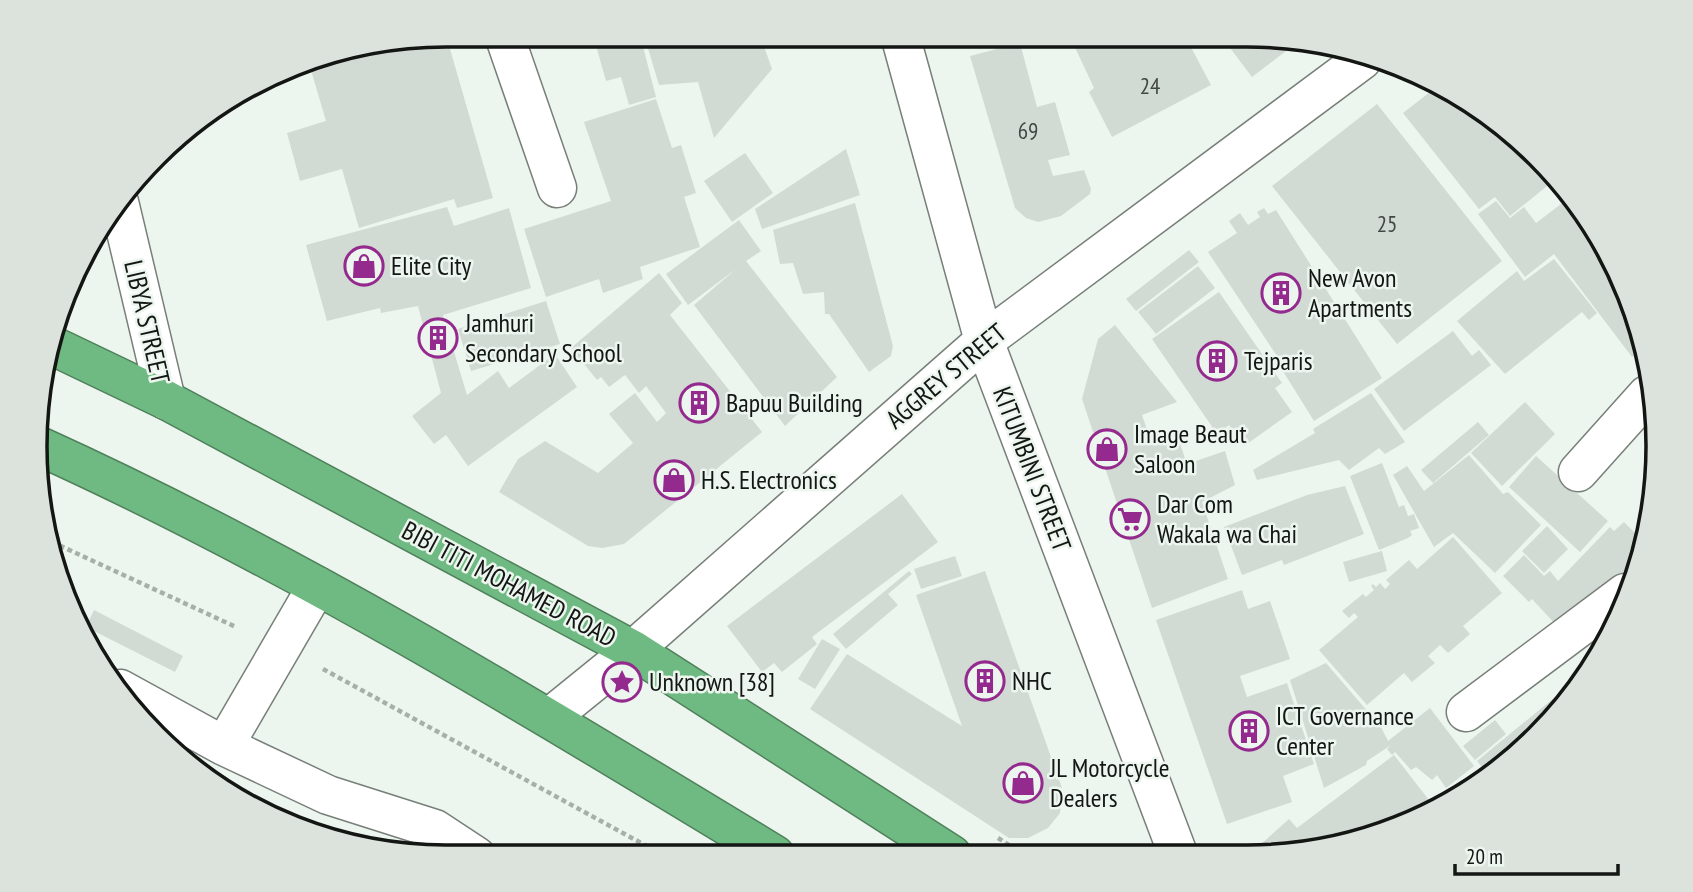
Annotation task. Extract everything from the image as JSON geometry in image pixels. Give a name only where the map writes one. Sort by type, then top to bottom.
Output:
[{"type":"highway","name":"BIBI TITI MOHAMED ROAD","points":[[59,349],[166,400],[633,650],[935,845]]},
{"type":"highway","points":[[47,450],[150,497],[317,586],[549,718],[759,845]]},
{"type":"street","points":[[508,47],[557,188]]},
{"type":"street","name":"KITUMBINI STREET","points":[[903,47],[984,341],[1175,845]]},
{"type":"street","name":"AGGREY STREET","points":[[549,718],[633,650],[984,341],[1358,63]]},
{"type":"street","name":"LIBYA STREET","points":[[122,214],[166,400]]},
{"type":"street","points":[[1578,472],[1643,400]]},
{"type":"street","points":[[224,746],[317,586]]},
{"type":"street","points":[[1466,712],[1614,601]]},
{"type":"street","points":[[138,699],[224,746],[328,795],[435,829],[459,845]]},
{"type":"path","points":[[60,546],[279,648],[644,845]]},
{"type":"building","points":[[449,47],[493,198],[457,208],[454,199],[359,228],[342,169],[300,181],[287,133],[326,121],[311,71],[368,55]]},
{"type":"building","points":[[596,47],[643,47],[656,97],[629,105],[621,77],[606,81]]},
{"type":"building","points":[[648,47],[764,47],[772,69],[714,138],[698,82],[659,85]]},
{"type":"building","points":[[1005,47],[1021,47],[1037,107],[1055,102],[1070,155],[1048,160],[1053,176],[1084,170],[1091,189],[1090,194],[1061,216],[1038,222],[1026,218],[1015,208],[970,56]]},
{"type":"building","points":[[1075,47],[1191,47],[1211,85],[1112,137],[1089,92],[1094,88]]},
{"type":"building","points":[[1229,47],[1288,50],[1252,77]]},
{"type":"building","points":[[1430,92],[1469,114],[1490,130],[1548,185],[1510,216],[1495,197],[1479,209],[1403,113]]},
{"type":"building","points":[[656,99],[672,148],[681,145],[696,193],[684,197],[700,247],[640,267],[643,279],[603,293],[599,279],[546,297],[524,229],[611,201],[584,122]]},
{"type":"building","points":[[1377,104],[1502,261],[1397,344],[1272,186]]},
{"type":"building","points":[[846,149],[860,195],[762,229],[755,209]]},
{"type":"building","points":[[745,153],[773,193],[732,222],[704,181]]},
{"type":"building","points":[[1496,201],[1510,218],[1524,207],[1536,223],[1563,203],[1579,224],[1615,293],[1635,355],[1632,357],[1554,254],[1525,277],[1478,214]]},
{"type":"building","points":[[855,203],[893,346],[891,356],[869,372],[829,314],[825,314],[824,292],[803,294],[793,263],[780,264],[773,230]]},
{"type":"building","name":"Jamhuri Secondary School","points":[[447,207],[454,226],[509,208],[531,288],[443,315],[467,395],[498,371],[509,388],[555,354],[577,387],[468,466],[446,435],[434,444],[412,416],[441,393],[418,306],[381,313],[380,308],[327,321],[306,245]]},
{"type":"building","name":"New Avon Apartments","points":[[1264,208],[1268,214],[1276,210],[1382,378],[1314,421],[1276,360],[1279,359],[1208,252],[1237,233],[1229,221],[1240,213],[1248,225],[1260,217],[1257,212]]},
{"type":"building","points":[[739,220],[761,251],[746,261],[837,377],[785,426],[694,305],[736,269],[688,305],[666,274]]},
{"type":"building","points":[[1189,250],[1199,262],[1136,311],[1126,299]]},
{"type":"building","points":[[1554,259],[1597,313],[1589,320],[1582,312],[1505,374],[1457,321],[1517,271],[1524,281]]},
{"type":"building","name":"Tejparis","points":[[1198,266],[1215,288],[1156,334],[1138,312]]},
{"type":"building","name":"Bapuu Building","points":[[659,273],[682,303],[670,315],[762,432],[624,544],[602,548],[588,546],[499,492],[518,459],[545,441],[598,473],[633,443],[609,414],[635,393],[657,422],[666,413],[646,386],[639,393],[625,375],[609,387],[601,377],[597,380],[571,348]]},
{"type":"building","name":"Tejparis","points":[[1219,292],[1282,383],[1275,388],[1292,412],[1244,446],[1229,425],[1217,434],[1152,339]]},
{"type":"building","points":[[546,301],[560,344],[471,371],[458,329]]},
{"type":"building","points":[[1115,325],[1177,402],[1142,415],[1152,444],[1177,435],[1187,464],[1225,451],[1235,485],[1202,502],[1228,579],[1152,608],[1082,399],[1098,339]]},
{"type":"building","points":[[1453,331],[1472,356],[1479,350],[1491,365],[1404,431],[1374,389]]},
{"type":"building","points":[[1371,393],[1405,442],[1385,454],[1379,448],[1349,470],[1339,460],[1257,480],[1253,470],[1315,433],[1313,429]]},
{"type":"building","points":[[1525,402],[1555,434],[1502,486],[1471,453]]},
{"type":"building","points":[[1478,422],[1489,435],[1433,483],[1421,470]]},
{"type":"building","points":[[1469,455],[1503,494],[1508,492],[1541,525],[1495,573],[1453,533],[1434,547],[1393,475],[1407,466],[1424,491]]},
{"type":"building","points":[[1536,456],[1608,521],[1580,552],[1509,487]]},
{"type":"building","points":[[1382,463],[1399,507],[1404,505],[1408,516],[1414,514],[1419,528],[1410,531],[1412,535],[1408,538],[1379,550],[1350,476]]},
{"type":"building","points":[[1345,486],[1364,534],[1284,565],[1282,560],[1242,575],[1224,527],[1307,495]]},
{"type":"building","points":[[902,494],[938,542],[812,637],[817,644],[782,672],[774,663],[762,672],[727,626]]},
{"type":"building","points":[[1624,522],[1636,534],[1625,575],[1606,593],[1558,627],[1532,599],[1529,602],[1503,576],[1524,555],[1544,576],[1550,571],[1558,581],[1610,527],[1614,531]]},
{"type":"building","points":[[1547,526],[1568,549],[1544,573],[1522,551]]},
{"type":"building","points":[[1453,537],[1502,593],[1463,626],[1470,634],[1448,653],[1440,645],[1428,656],[1435,663],[1412,682],[1404,673],[1367,705],[1319,650],[1358,617],[1354,613],[1349,618],[1342,611],[1363,594],[1366,597],[1374,590],[1371,586],[1373,584],[1376,587],[1380,583],[1385,589],[1390,584],[1386,580],[1409,560],[1417,569]]},
{"type":"building","points":[[1382,551],[1387,571],[1349,582],[1343,562]]},
{"type":"building","points":[[955,556],[962,576],[921,589],[914,569]]},
{"type":"building","points":[[909,571],[912,574],[888,594],[898,605],[846,649],[833,634]]},
{"type":"building","name":"NHC","points":[[985,571],[1062,788],[1060,813],[1048,828],[1028,838],[1009,838],[810,709],[847,654],[962,726],[916,595]]},
{"type":"building","name":"ICT Governance Center","points":[[1242,590],[1248,609],[1270,601],[1290,659],[1240,676],[1247,697],[1287,683],[1314,764],[1283,776],[1292,802],[1227,824],[1156,620]]},
{"type":"building","points":[[94,610],[183,656],[175,672],[93,630],[88,622]]},
{"type":"building","points":[[822,639],[840,649],[815,689],[798,679]]},
{"type":"building","points":[[1326,663],[1381,727],[1388,741],[1430,708],[1474,766],[1446,788],[1437,775],[1432,780],[1416,767],[1411,770],[1395,752],[1392,755],[1387,749],[1391,745],[1367,761],[1366,765],[1324,788],[1290,680]]},
{"type":"building","points":[[1560,693],[1510,746],[1482,768],[1477,761]]},
{"type":"building","points":[[1495,720],[1506,734],[1475,760],[1463,746]]},
{"type":"building","points":[[1394,755],[1429,800],[1375,824],[1350,831],[1299,841],[1261,844],[1289,819],[1297,828]]},
{"type":"place","name":"Elite City","points":[[364,266]]},
{"type":"place","name":"New Avon Apartments","points":[[1281,293]]},
{"type":"place","name":"Jamhuri Secondary School","points":[[438,338]]},
{"type":"place","name":"Tejparis","points":[[1217,361]]},
{"type":"place","name":"Bapuu Building","points":[[699,403]]},
{"type":"place","name":"Image Beaut Saloon","points":[[1107,449]]},
{"type":"place","name":"H.S. Electronics","points":[[674,480]]},
{"type":"place","name":"Dar Com Wakala wa Chai","points":[[1130,519]]},
{"type":"place","name":"NHC","points":[[985,681]]},
{"type":"place","name":"Unknown [38]","points":[[622,682]]},
{"type":"place","name":"ICT Governance Center","points":[[1249,731]]},
{"type":"place","name":"JL Motorcycle Dealers","points":[[1023,783]]}]
